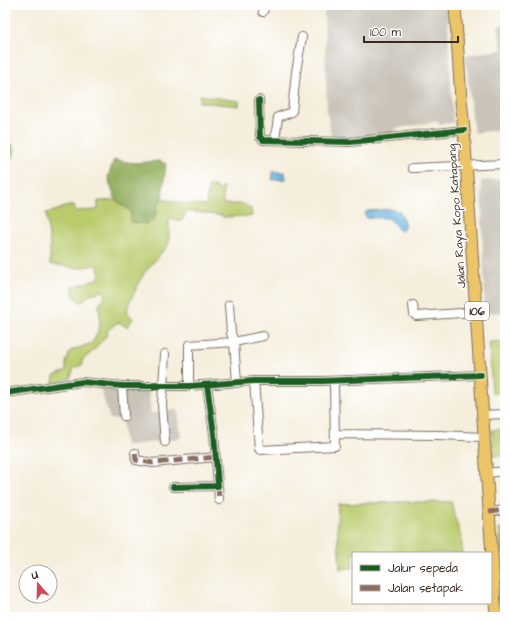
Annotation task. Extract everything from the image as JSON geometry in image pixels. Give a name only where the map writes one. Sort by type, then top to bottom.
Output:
[{"type":"main road","name":"Jalan Raya Kopo Katapang","points":[[455,5],[477,312],[492,552]]},
{"type":"main road","name":"Jalan Raya Kopo Katapang","points":[[492,557],[496,617]]},
{"type":"street","points":[[275,140],[278,116],[292,112],[302,37]]},
{"type":"street","points":[[259,100],[260,137],[263,140],[350,142],[464,130]]},
{"type":"street","points":[[412,168],[505,164]]},
{"type":"street","points":[[229,305],[237,383]]},
{"type":"street","points":[[414,305],[414,314],[416,316],[477,312]]},
{"type":"street","points":[[189,386],[189,345],[234,342],[263,336]]},
{"type":"street","points":[[165,442],[162,405],[166,354]]},
{"type":"street","points":[[5,393],[82,382],[122,386],[189,386],[254,381],[334,381],[481,375]]},
{"type":"street","points":[[254,381],[259,450],[335,446],[334,381]]},
{"type":"street","points":[[207,385],[216,457],[219,500]]},
{"type":"street","points":[[122,386],[124,416]]},
{"type":"street","points":[[483,415],[505,414]]},
{"type":"street","points":[[335,434],[439,434],[484,437]]},
{"type":"street","points":[[135,453],[136,460],[148,463],[216,457]]},
{"type":"street","points":[[486,473],[505,471]]},
{"type":"street","points":[[173,488],[218,486]]},
{"type":"street","points":[[489,512],[505,510]]},
{"type":"shaded area","points":[[288,5],[447,5],[453,123],[439,124],[438,121],[394,129],[395,135],[332,140],[327,113],[324,10],[291,7]]},
{"type":"shaded area","points":[[505,24],[505,129],[474,133],[465,55],[502,50],[498,26]]},
{"type":"shaded area","points":[[505,179],[505,312],[485,313],[481,181]]},
{"type":"shaded area","points":[[100,387],[148,389],[151,413],[178,410],[181,438],[125,446],[122,419],[110,419]]},
{"type":"shaded area","points":[[500,576],[505,576],[505,617],[503,617]]},
{"type":"green space","points":[[200,95],[239,101],[239,106],[199,102]]},
{"type":"green space","points":[[7,141],[12,144],[14,152],[13,156],[8,162],[8,204],[5,206],[5,142]]},
{"type":"green space","points":[[114,160],[134,163],[160,161],[166,164],[162,199],[157,205],[154,220],[146,224],[131,222],[131,211],[117,201],[108,176]]},
{"type":"green space","points":[[209,186],[215,186],[219,191],[223,186],[223,204],[244,204],[251,209],[252,216],[223,217],[221,215],[186,212],[182,221],[169,219],[168,245],[144,273],[129,303],[127,312],[133,319],[127,327],[118,322],[107,331],[108,334],[90,354],[82,360],[82,365],[74,368],[70,379],[53,383],[54,376],[66,371],[66,363],[70,351],[92,343],[99,329],[99,305],[104,298],[105,293],[103,291],[93,293],[79,302],[73,295],[73,287],[98,279],[100,274],[97,265],[77,268],[50,264],[50,245],[46,213],[74,205],[76,211],[96,210],[98,208],[98,201],[116,200],[131,211],[156,214],[157,205],[162,199],[186,204],[206,205]]},
{"type":"green space","points":[[505,341],[505,392],[492,393],[489,342]]},
{"type":"green space","points":[[505,429],[505,456],[493,456],[492,430]]},
{"type":"green space","points":[[451,502],[461,538],[463,552],[352,552],[352,568],[340,569],[337,523],[338,504]]},
{"type":"green space","points":[[505,528],[505,553],[501,554],[499,529]]},
{"type":"water","points":[[273,172],[285,172],[286,179],[272,180]]},
{"type":"water","points":[[390,209],[400,211],[405,226],[402,231],[399,230],[389,218],[367,218],[364,215],[367,211]]},
{"type":"marked path","points":[[135,453],[136,460],[153,463],[216,457]]},
{"type":"marked path","points":[[218,486],[219,500]]},
{"type":"marked path","points":[[489,512],[505,510]]},
{"type":"cycle path","points":[[259,100],[260,137],[263,140],[350,142],[464,130]]},
{"type":"cycle path","points":[[5,393],[82,382],[122,386],[189,386],[254,381],[322,381],[481,375]]},
{"type":"cycle path","points":[[173,487],[218,486],[214,434],[207,385]]}]
